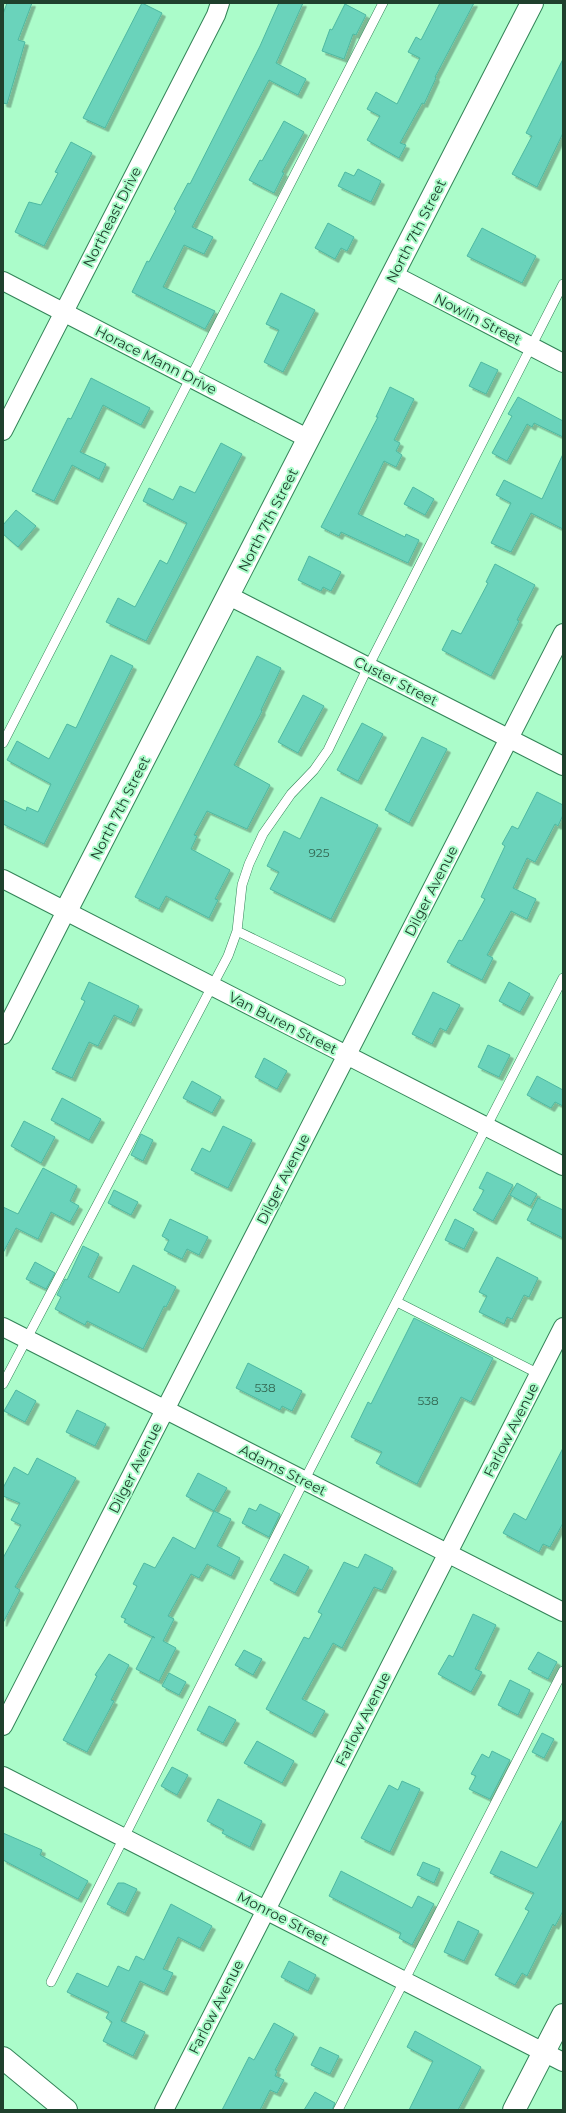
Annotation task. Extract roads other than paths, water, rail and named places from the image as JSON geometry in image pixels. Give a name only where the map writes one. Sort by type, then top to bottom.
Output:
[{"type":"street","name":"Northeast Drive","points":[[3,431],[216,15],[220,3]]},
{"type":"street","name":"North 7th Street","points":[[3,1035],[394,275],[532,3]]},
{"type":"street","name":"Nowlin Street","points":[[394,275],[563,363]]},
{"type":"street","name":"Horace Mann Drive","points":[[3,281],[309,438]]},
{"type":"street","name":"Custer Street","points":[[229,596],[563,766]]},
{"type":"street","name":"Dilger Avenue","points":[[3,1726],[563,633]]},
{"type":"street","name":"Van Buren Street","points":[[3,879],[563,1166]]},
{"type":"street","name":"Adams Street","points":[[3,1327],[563,1612]]},
{"type":"street","name":"Farlow Avenue","points":[[164,2110],[265,1909],[563,1327]]},
{"type":"street","name":"Monroe Street","points":[[3,1776],[554,2057]]},
{"type":"street","points":[[514,2110],[554,2057],[563,2015]]},
{"type":"street","points":[[3,2058],[66,2110]]},
{"type":"lane","points":[[3,743],[383,3]]},
{"type":"lane","points":[[3,1384],[212,986],[237,931],[242,885],[249,864],[263,834],[291,794],[314,770],[328,750],[368,667],[563,284]]},
{"type":"lane","points":[[237,931],[341,981]]},
{"type":"lane","points":[[51,1982],[304,1481],[563,978]]},
{"type":"lane","points":[[397,1302],[539,1374]]},
{"type":"lane","points":[[338,2110],[563,1671]]}]
